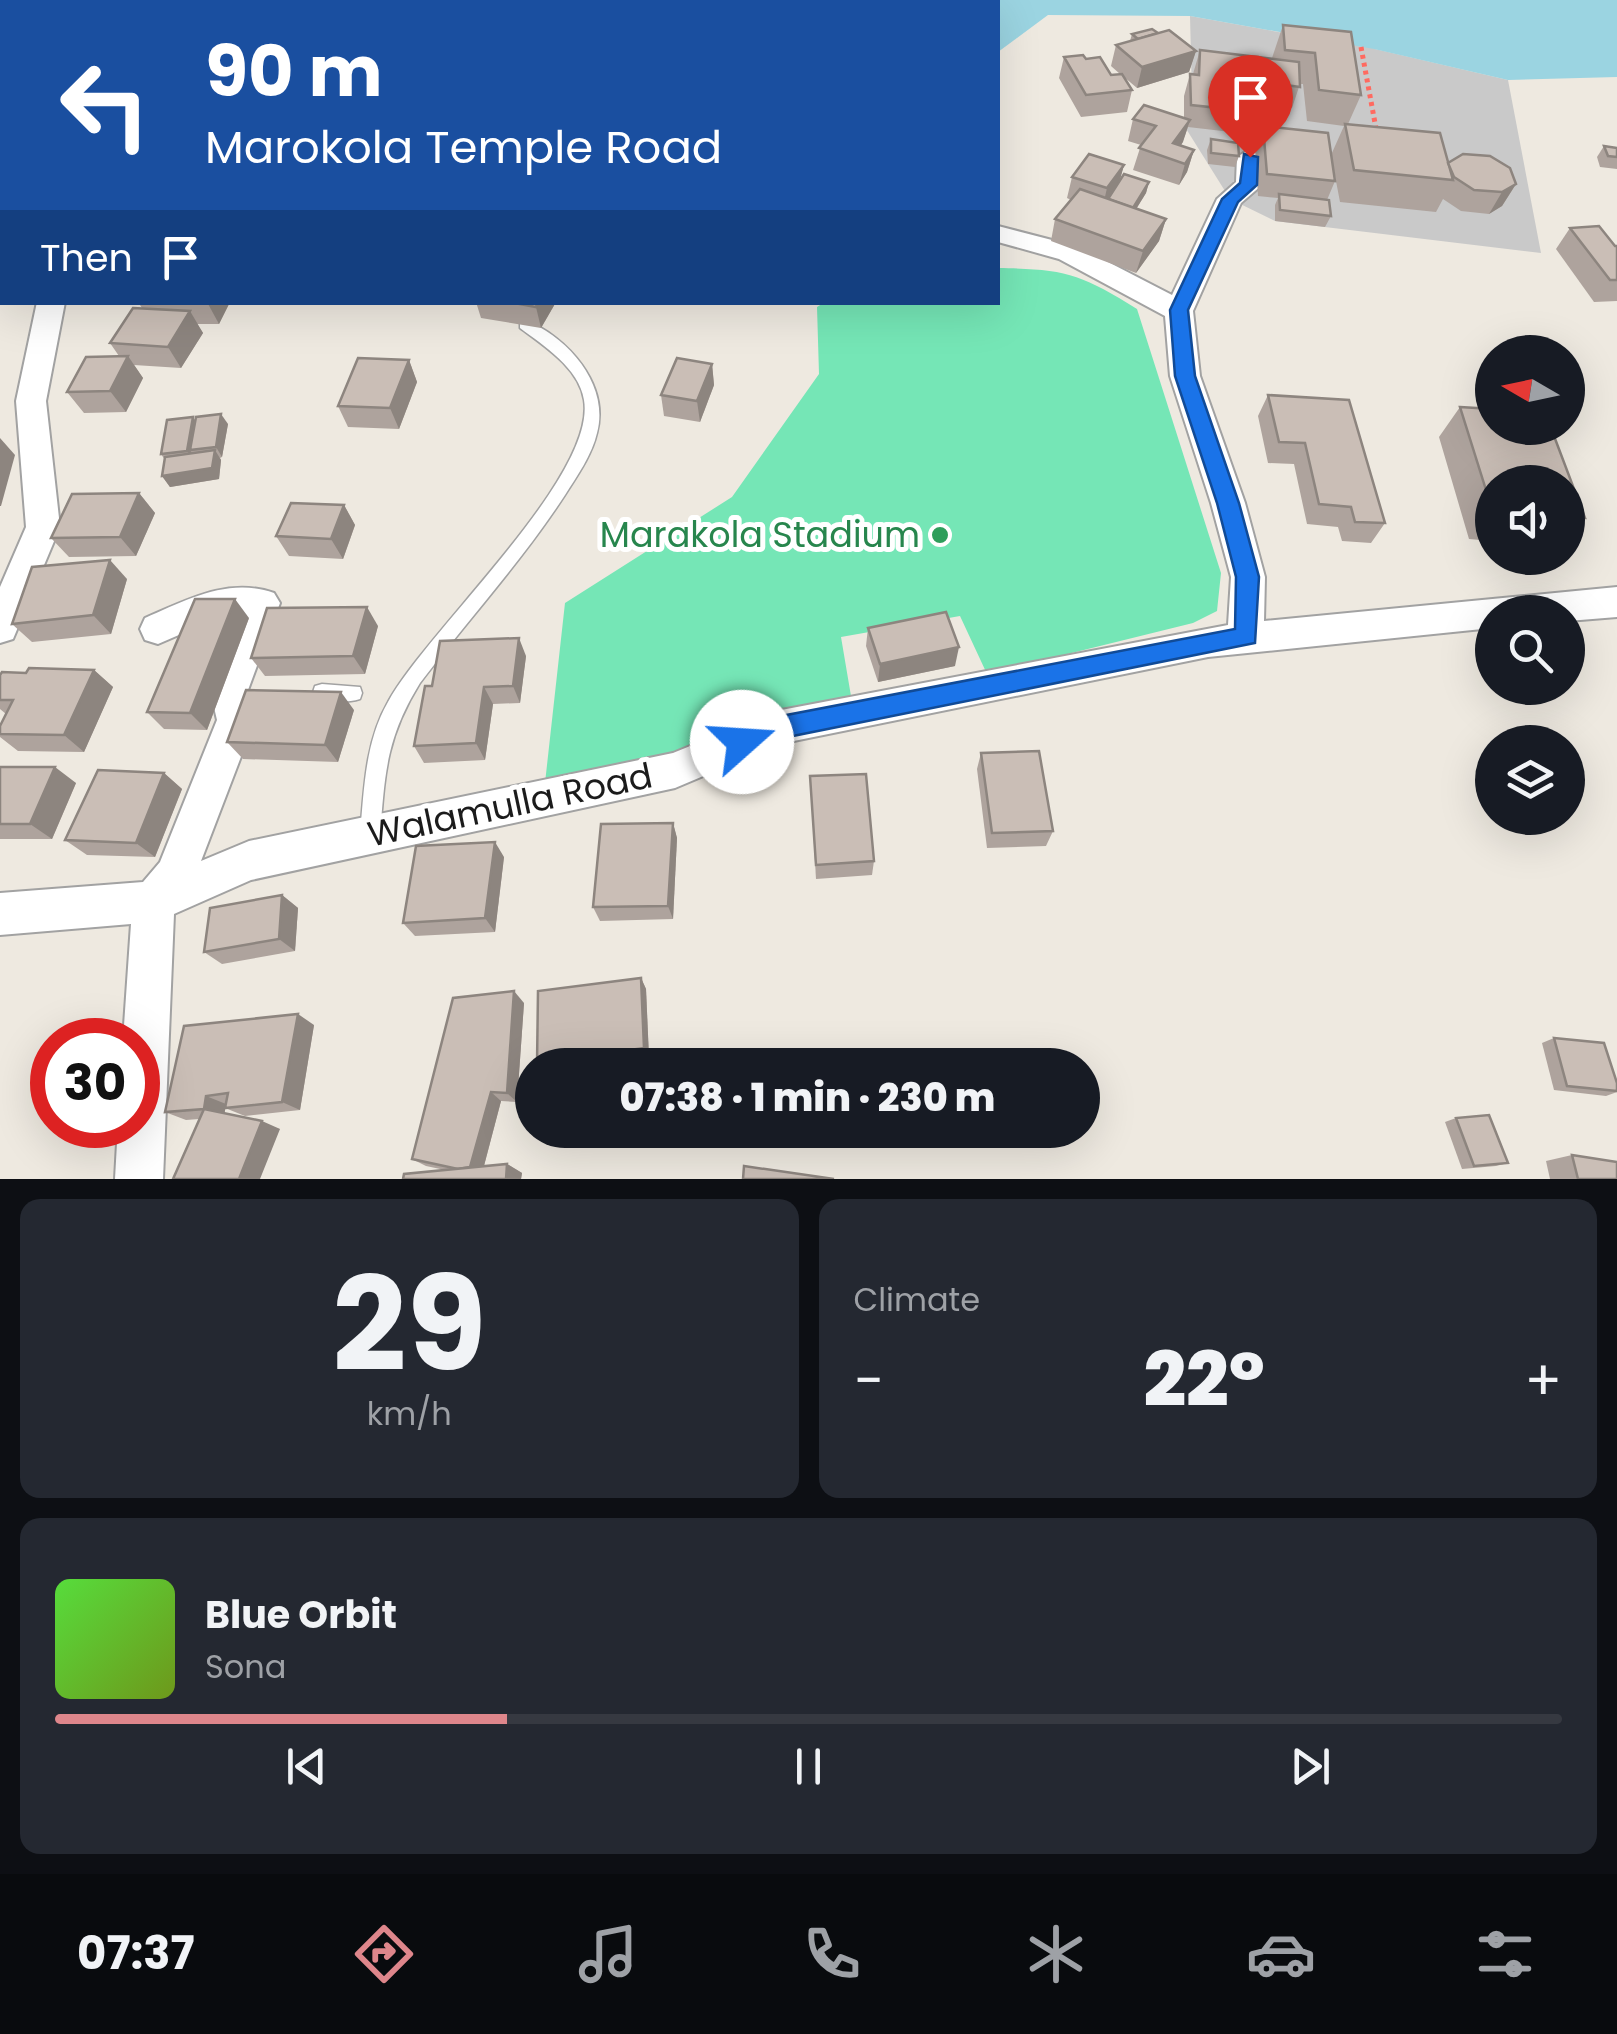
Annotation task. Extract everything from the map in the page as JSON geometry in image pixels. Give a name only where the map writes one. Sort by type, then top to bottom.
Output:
[{"type":"street","points":[[1246,636],[1248,577],[1228,503],[1185,376],[1179,310],[1230,199],[1249,185],[1250,157]]},
{"type":"street","points":[[1000,234],[1034,238],[1074,254],[1179,310]]},
{"type":"street","points":[[0,628],[43,527],[31,401],[50,305]]},
{"type":"street","points":[[1585,605],[1617,602]]},
{"type":"street","points":[[139,1179],[154,902],[175,875],[236,720],[229,690],[245,681],[262,603],[215,603],[158,629]]},
{"type":"street","name":"Walamulla Road","points":[[0,914],[154,902],[248,860],[675,770],[776,728],[1246,636],[1475,616]]},
{"type":"lane","points":[[370,836],[376,767],[393,710],[420,667],[528,536],[587,442],[594,406],[581,376],[559,349],[525,326]]},
{"type":"lane","points":[[294,692],[353,693]]},
{"type":"path","points":[[1362,47],[1379,141]]},
{"type":"shaded area","points":[[1190,16],[1345,44],[1347,37],[1375,49],[1508,80],[1541,253],[1275,221],[1230,199],[1185,127],[1184,96],[1192,96]]},
{"type":"green space","name":"Marakola Stadium","points":[[1000,268],[1071,275],[1137,309],[1221,573],[1217,611],[1193,623],[987,674],[960,616],[841,637],[852,702],[759,718],[672,754],[545,783],[565,603],[732,497],[819,374],[817,307],[1000,305]]},
{"type":"water","points":[[1000,0],[1617,0],[1617,77],[1508,80],[1374,49],[1190,16],[1048,15],[1000,51]]},
{"type":"building","points":[[1283,25],[1351,32],[1361,95],[1319,90],[1315,53],[1285,50]]},
{"type":"building","points":[[1152,29],[1158,33],[1138,39],[1132,34]]},
{"type":"building","points":[[1169,30],[1196,51],[1142,67],[1116,45]]},
{"type":"building","points":[[1200,50],[1299,62],[1300,87],[1235,78],[1238,110],[1191,105],[1190,74],[1199,75]]},
{"type":"building","points":[[1083,55],[1086,59],[1100,57],[1111,75],[1122,74],[1132,90],[1086,95],[1064,57]]},
{"type":"building","points":[[1144,105],[1190,120],[1173,143],[1194,150],[1185,164],[1139,148],[1156,126],[1133,119]]},
{"type":"building","points":[[1345,124],[1440,133],[1453,180],[1354,170]]},
{"type":"building","points":[[1263,126],[1328,133],[1335,181],[1267,174]]},
{"type":"building","points":[[1211,139],[1238,143],[1239,156],[1211,153]]},
{"type":"building","points":[[1604,146],[1617,148],[1617,157],[1608,156]]},
{"type":"building","points":[[1089,154],[1124,165],[1107,188],[1072,177]]},
{"type":"building","points":[[1463,154],[1490,156],[1510,168],[1516,184],[1502,192],[1474,190],[1454,177],[1448,163]]},
{"type":"building","points":[[1124,174],[1149,182],[1133,208],[1108,199]]},
{"type":"building","points":[[1080,189],[1166,219],[1143,251],[1055,219]]},
{"type":"building","points":[[1279,194],[1329,200],[1331,216],[1280,210]]},
{"type":"building","points":[[1599,226],[1617,246],[1617,280],[1610,280],[1570,228]]},
{"type":"building","points":[[133,308],[190,311],[168,347],[110,343]]},
{"type":"building","points":[[128,356],[110,391],[67,392],[86,357]]},
{"type":"building","points":[[358,358],[409,360],[390,408],[338,406]]},
{"type":"building","points":[[677,358],[712,364],[697,401],[661,395]]},
{"type":"building","points":[[1268,395],[1349,400],[1385,523],[1355,522],[1351,507],[1319,504],[1305,443],[1279,442]]},
{"type":"building","points":[[1460,407],[1475,408],[1475,445],[1557,445],[1565,465],[1478,465]]},
{"type":"building","points":[[221,414],[216,447],[190,450],[196,417]]},
{"type":"building","points":[[193,417],[187,451],[161,454],[167,420]]},
{"type":"building","points":[[215,450],[212,468],[162,476],[165,457]]},
{"type":"building","points":[[139,493],[120,537],[51,538],[72,494]]},
{"type":"building","points":[[291,503],[344,505],[331,539],[276,536]]},
{"type":"building","points":[[110,560],[93,615],[12,624],[32,567]]},
{"type":"building","points":[[195,599],[235,599],[190,713],[147,712]]},
{"type":"building","points":[[367,607],[353,656],[251,658],[267,608]]},
{"type":"building","points":[[946,612],[959,647],[880,664],[868,628]]},
{"type":"building","points":[[519,638],[513,686],[484,687],[476,743],[414,746],[425,686],[432,686],[440,641]]},
{"type":"building","points":[[29,668],[94,670],[64,735],[0,734],[13,700],[0,700],[0,675],[26,673]]},
{"type":"building","points":[[246,690],[341,692],[325,745],[227,742]]},
{"type":"building","points":[[1039,751],[1053,831],[992,833],[981,753]]},
{"type":"building","points":[[0,767],[55,767],[30,824],[0,824]]},
{"type":"building","points":[[98,770],[164,773],[136,843],[65,840]]},
{"type":"building","points":[[866,774],[874,861],[816,865],[810,776]]},
{"type":"building","points":[[673,823],[668,906],[593,907],[601,824]]},
{"type":"building","points":[[495,842],[485,918],[403,923],[416,846]]},
{"type":"building","points":[[282,895],[279,939],[204,952],[210,908]]},
{"type":"building","points":[[641,978],[644,1048],[537,1048],[538,991]]},
{"type":"building","points":[[514,991],[507,1093],[491,1092],[470,1167],[458,1169],[412,1159],[453,998]]},
{"type":"building","points":[[298,1014],[282,1102],[225,1108],[228,1093],[206,1096],[204,1109],[165,1112],[184,1026]]},
{"type":"building","points":[[1554,1038],[1604,1043],[1617,1091],[1567,1086]]},
{"type":"building","points":[[204,1109],[262,1121],[239,1179],[173,1179]]},
{"type":"building","points":[[1489,1115],[1508,1163],[1474,1166],[1456,1118]]},
{"type":"building","points":[[1572,1155],[1617,1162],[1617,1179],[1578,1179]]},
{"type":"building","points":[[507,1164],[506,1179],[403,1179],[404,1174]]},
{"type":"building","points":[[744,1166],[834,1179],[743,1179]]},
{"type":"place","name":"Marakola Stadium","points":[[940,535]]},
{"type":"route","points":[[742,742],[776,728],[1246,636],[1248,577],[1228,503],[1185,376],[1179,310],[1230,199],[1249,185],[1250,157]]}]
